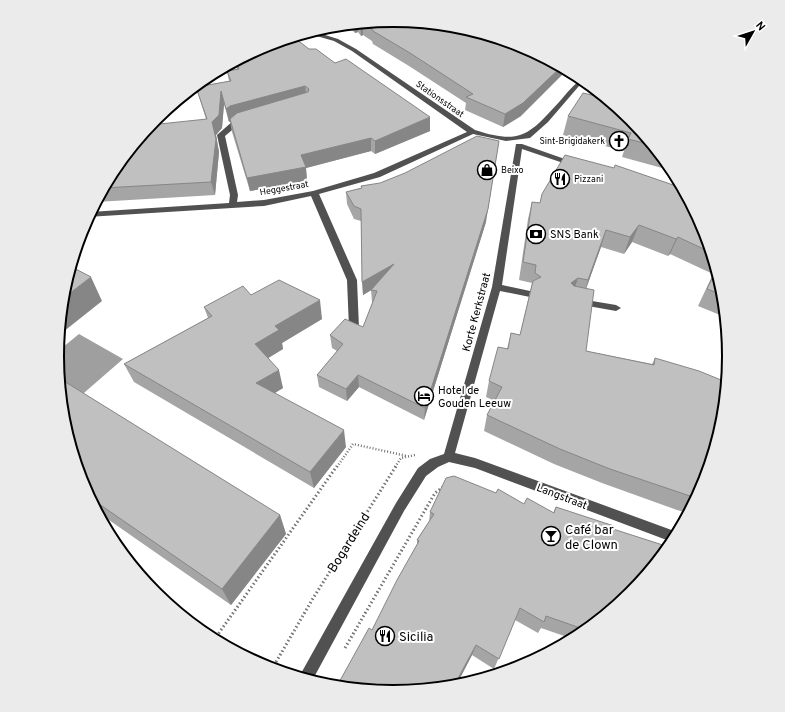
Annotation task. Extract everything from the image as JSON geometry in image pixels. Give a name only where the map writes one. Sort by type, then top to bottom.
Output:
[{"type":"street","name":"Stationsstraat","points":[[319,35],[336,40],[354,50],[472,132],[489,138],[528,136],[577,85]]},
{"type":"street","points":[[234,205],[234,195],[221,135],[236,123],[251,119]]},
{"type":"street","name":"Heggestraat","points":[[95,215],[264,203],[314,193],[377,175],[472,132]]},
{"type":"street","name":"Korte Kerkstraat","points":[[449,457],[497,287],[519,146],[579,166]]},
{"type":"street","points":[[314,193],[352,280],[354,328]]},
{"type":"street","points":[[497,287],[530,294]]},
{"type":"street","points":[[572,300],[616,308]]},
{"type":"street","points":[[308,674],[400,507],[422,472],[434,463],[449,457]]},
{"type":"street","name":"Langstraat","points":[[449,457],[475,463],[669,535]]},
{"type":"path","points":[[218,635],[353,444],[408,456],[433,454],[449,457]]},
{"type":"path","name":"Bogardeind","points":[[275,663],[312,600],[398,462],[401,458],[408,456]]},
{"type":"path","points":[[344,650],[435,493],[448,484]]},
{"type":"shaded area","points":[[79,334],[123,359],[68,407],[64,378],[64,346]]},
{"type":"building","points":[[371,28],[414,28],[457,33],[498,44],[557,71],[523,103],[505,114],[466,97],[473,94]]},
{"type":"building","points":[[298,41],[309,49],[316,49],[335,63],[346,59],[430,117],[375,141],[371,138],[301,155],[306,167],[247,178],[230,119],[237,113],[308,92],[309,89],[305,86],[230,106],[226,109],[221,91],[219,115],[212,122],[216,139],[211,182],[110,188],[131,156],[159,124],[207,119],[197,91],[205,85],[231,81],[227,71],[239,69],[238,66],[247,61]]},
{"type":"building","points":[[583,93],[593,95],[625,123],[643,143],[628,139],[631,133],[568,116]]},
{"type":"building","points":[[477,136],[499,141],[488,209],[425,408],[358,375],[346,389],[317,375],[343,344],[330,335],[345,319],[363,327],[377,291],[371,290],[394,264],[362,282],[361,209],[354,206],[346,192],[362,188],[361,186],[380,183],[405,173]]},
{"type":"building","points":[[565,155],[614,168],[615,165],[673,185],[688,210],[704,249],[678,237],[676,239],[639,225],[630,237],[606,230],[588,280],[578,278],[571,283],[574,286],[594,290],[586,351],[654,365],[655,358],[699,371],[721,380],[719,399],[710,441],[704,462],[690,496],[610,469],[560,449],[487,415],[502,387],[489,381],[498,347],[508,349],[511,333],[520,335],[533,281],[541,277],[535,273],[536,265],[523,262],[532,202],[540,203],[542,194]]},
{"type":"building","points":[[76,269],[91,277],[70,293]]},
{"type":"building","points":[[712,279],[715,292],[707,289]]},
{"type":"building","points":[[279,280],[320,300],[275,326],[279,330],[255,344],[279,370],[256,383],[344,430],[310,472],[124,364],[212,316],[204,307],[243,286],[251,295]]},
{"type":"building","points":[[64,381],[280,515],[222,589],[98,503],[81,462],[75,441],[66,399]]},
{"type":"building","points":[[454,476],[496,493],[498,489],[524,504],[527,498],[554,513],[556,507],[614,526],[613,529],[662,545],[640,573],[625,589],[579,627],[546,616],[544,622],[520,608],[499,659],[476,645],[458,679],[392,685],[340,681],[369,628],[372,630],[397,580],[419,541],[417,540],[434,514],[430,512],[446,478]]},
{"type":"place","name":"Sint-Brigidakerk","points":[[619,141]]},
{"type":"place","name":"Beixo","points":[[487,170]]},
{"type":"place","name":"Pizzani","points":[[560,179]]},
{"type":"place","name":"SNS Bank","points":[[536,234]]},
{"type":"place","name":"Hotel de Gouden Leeuw","points":[[424,396]]},
{"type":"place","name":"Café bar de Clown","points":[[551,536]]},
{"type":"place","name":"Sicilia","points":[[385,636]]}]
